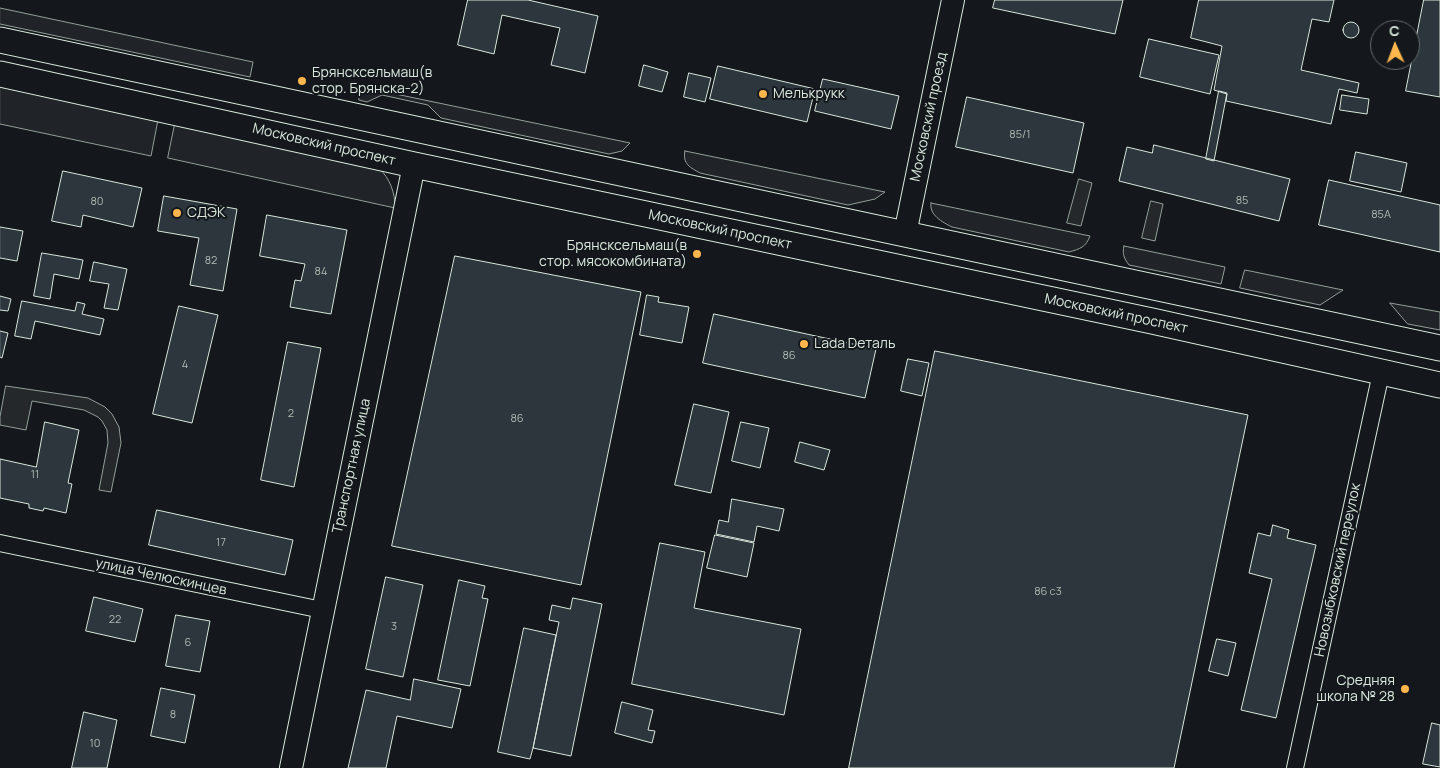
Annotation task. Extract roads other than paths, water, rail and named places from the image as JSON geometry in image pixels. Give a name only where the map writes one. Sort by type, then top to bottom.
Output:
[{"type":"main road","points":[[0,40],[1440,348]]},
{"type":"main road","name":"Московский проспект","points":[[0,74],[414,165],[1142,319],[1440,385]]},
{"type":"main road","points":[[414,165],[422,130]]},
{"type":"main road","points":[[1382,373],[1388,336]]},
{"type":"street","name":"Московский проезд","points":[[905,234],[953,0]]},
{"type":"street","name":"Транспортная улица","points":[[291,768],[414,165]]},
{"type":"street","name":"Новозыбковский переулок","points":[[1295,768],[1382,373]]},
{"type":"street","name":"улица Челюскинцев","points":[[0,544],[322,610]]},
{"type":"place","name":"Брянсксельмаш(в стор. Брянска-2)","points":[[302,81]]},
{"type":"place","name":"Мелькрукк","points":[[763,94]]},
{"type":"place","name":"СДЭК","points":[[177,213]]},
{"type":"place","name":"Брянсксельмаш(в стор. мясокомбината)","points":[[697,254]]},
{"type":"place","name":"Lada Dеталь","points":[[804,344]]},
{"type":"place","name":"Средняя школа № 28","points":[[1405,689]]}]
